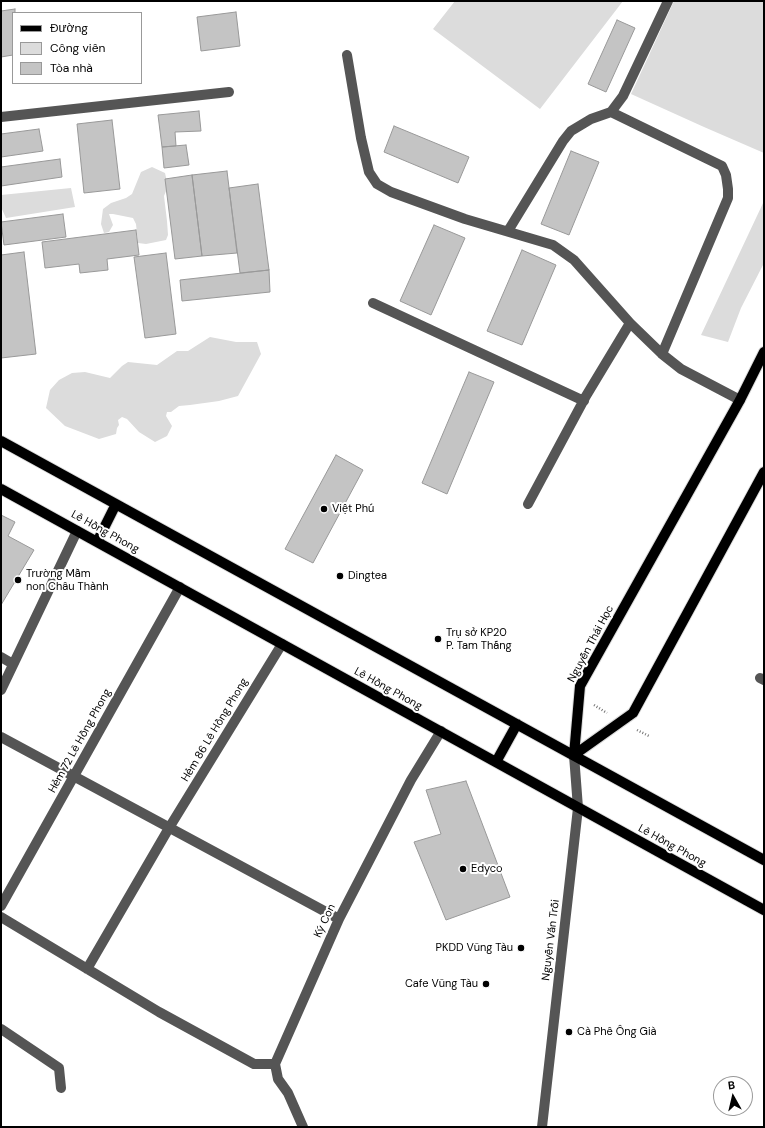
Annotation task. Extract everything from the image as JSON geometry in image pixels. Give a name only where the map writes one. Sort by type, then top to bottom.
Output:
[{"type":"main road","name":"Nguyễn Thái Học","points":[[574,756],[580,686],[740,400],[764,352]]},
{"type":"main road","points":[[1,441],[764,860]]},
{"type":"main road","points":[[574,756],[633,713],[764,472]]},
{"type":"main road","name":"Lê Hồng Phong","points":[[1,489],[764,910]]},
{"type":"main road","points":[[97,542],[116,504]]},
{"type":"main road","points":[[496,762],[517,724]]},
{"type":"street","points":[[508,231],[563,141],[571,131],[591,119],[611,112],[623,96],[668,1]]},
{"type":"street","points":[[347,55],[367,165],[369,172],[377,184],[391,192],[465,219],[553,245],[574,260],[630,323],[662,354],[682,369],[740,400]]},
{"type":"street","points":[[1,117],[229,92]]},
{"type":"street","points":[[611,112],[722,166],[726,175],[728,198],[662,354]]},
{"type":"street","points":[[373,303],[584,401]]},
{"type":"street","points":[[528,504],[584,401],[630,323]]},
{"type":"street","points":[[1,690],[77,531]]},
{"type":"street","name":"Hẻm 72 Lê Hồng Phong","points":[[1,906],[180,587]]},
{"type":"street","name":"Hẻm 86 Lê Hồng Phong","points":[[87,969],[169,828],[282,644]]},
{"type":"street","points":[[1,657],[13,664]]},
{"type":"street","name":"Ký Con","points":[[275,1064],[339,919],[411,780],[441,732]]},
{"type":"street","points":[[1,737],[339,919]]},
{"type":"street","name":"Nguyễn Văn Trỗi","points":[[542,1127],[578,808],[574,756]]},
{"type":"street","points":[[1,917],[158,1012],[254,1064],[275,1064],[278,1079],[288,1093],[303,1127]]},
{"type":"street","points":[[1,1029],[59,1068],[61,1088]]},
{"type":"green space","points":[[455,1],[623,1],[540,109],[433,29]]},
{"type":"green space","points":[[674,1],[764,1],[764,153],[631,94]]},
{"type":"green space","points":[[152,167],[165,173],[168,186],[164,196],[168,235],[166,240],[146,244],[138,243],[136,224],[133,218],[113,214],[109,214],[113,225],[109,232],[104,233],[101,224],[103,209],[111,203],[126,198],[132,194],[141,172]]},
{"type":"green space","points":[[71,188],[75,207],[6,218],[1,207],[1,195]]},
{"type":"green space","points":[[764,201],[764,263],[741,308],[728,342],[701,335]]},
{"type":"green space","points":[[210,337],[236,342],[257,342],[261,354],[238,396],[219,401],[179,406],[171,412],[167,412],[166,416],[172,426],[167,436],[155,442],[139,432],[127,419],[122,417],[118,420],[119,425],[116,434],[99,439],[65,426],[46,408],[50,390],[59,380],[72,373],[85,372],[110,378],[128,362],[157,365],[177,351],[188,351]]},
{"type":"building","points":[[15,9],[15,12],[12,12],[12,55],[1,57],[1,11]]},
{"type":"building","points":[[236,12],[240,46],[201,51],[197,17]]},
{"type":"building","points":[[617,20],[635,28],[606,92],[588,84]]},
{"type":"building","points":[[199,111],[201,131],[175,132],[176,146],[162,147],[158,115]]},
{"type":"building","points":[[112,120],[120,189],[84,193],[77,124]]},
{"type":"building","points":[[394,126],[469,157],[458,183],[384,152]]},
{"type":"building","points":[[39,129],[43,151],[1,157],[1,134]]},
{"type":"building","points":[[186,145],[189,165],[164,168],[162,147]]},
{"type":"building","points":[[571,151],[599,162],[569,235],[541,224]]},
{"type":"building","points":[[60,159],[62,177],[1,186],[1,167]]},
{"type":"building","points":[[227,171],[237,253],[202,256],[192,175]]},
{"type":"building","points":[[192,175],[202,256],[175,259],[165,179]]},
{"type":"building","points":[[258,184],[269,270],[240,273],[229,188]]},
{"type":"building","points":[[63,214],[66,237],[4,245],[1,222]]},
{"type":"building","points":[[434,225],[465,238],[431,315],[400,301]]},
{"type":"building","points":[[136,230],[139,255],[107,259],[108,270],[80,273],[79,264],[45,268],[42,242]]},
{"type":"building","points":[[522,250],[556,265],[522,345],[487,331]]},
{"type":"building","points":[[24,252],[36,354],[1,358],[1,255]]},
{"type":"building","points":[[166,253],[176,334],[145,338],[134,257]]},
{"type":"building","points":[[269,270],[270,292],[182,301],[180,280]]},
{"type":"building","points":[[469,372],[494,382],[447,494],[422,483]]},
{"type":"building","name":"Việt Phú","points":[[336,455],[363,470],[313,563],[285,549]]},
{"type":"building","points":[[1,515],[15,522],[8,536],[34,550],[1,605]]},
{"type":"building","name":"Edyco","points":[[466,781],[510,897],[446,920],[414,842],[441,834],[426,790]]},
{"type":"place","name":"Việt Phú","points":[[324,509]]},
{"type":"place","name":"Dingtea","points":[[340,576]]},
{"type":"place","name":"Trường Mầm non Châu Thành","points":[[18,580]]},
{"type":"place","name":"Trụ sở KP20 P. Tam Thắng","points":[[438,639]]},
{"type":"place","name":"Edyco","points":[[463,869]]},
{"type":"place","name":"PKDD Vũng Tàu","points":[[521,948]]},
{"type":"place","name":"Cafe Vũng Tàu","points":[[486,984]]},
{"type":"place","name":"Cà Phê Ông Già","points":[[569,1032]]}]
